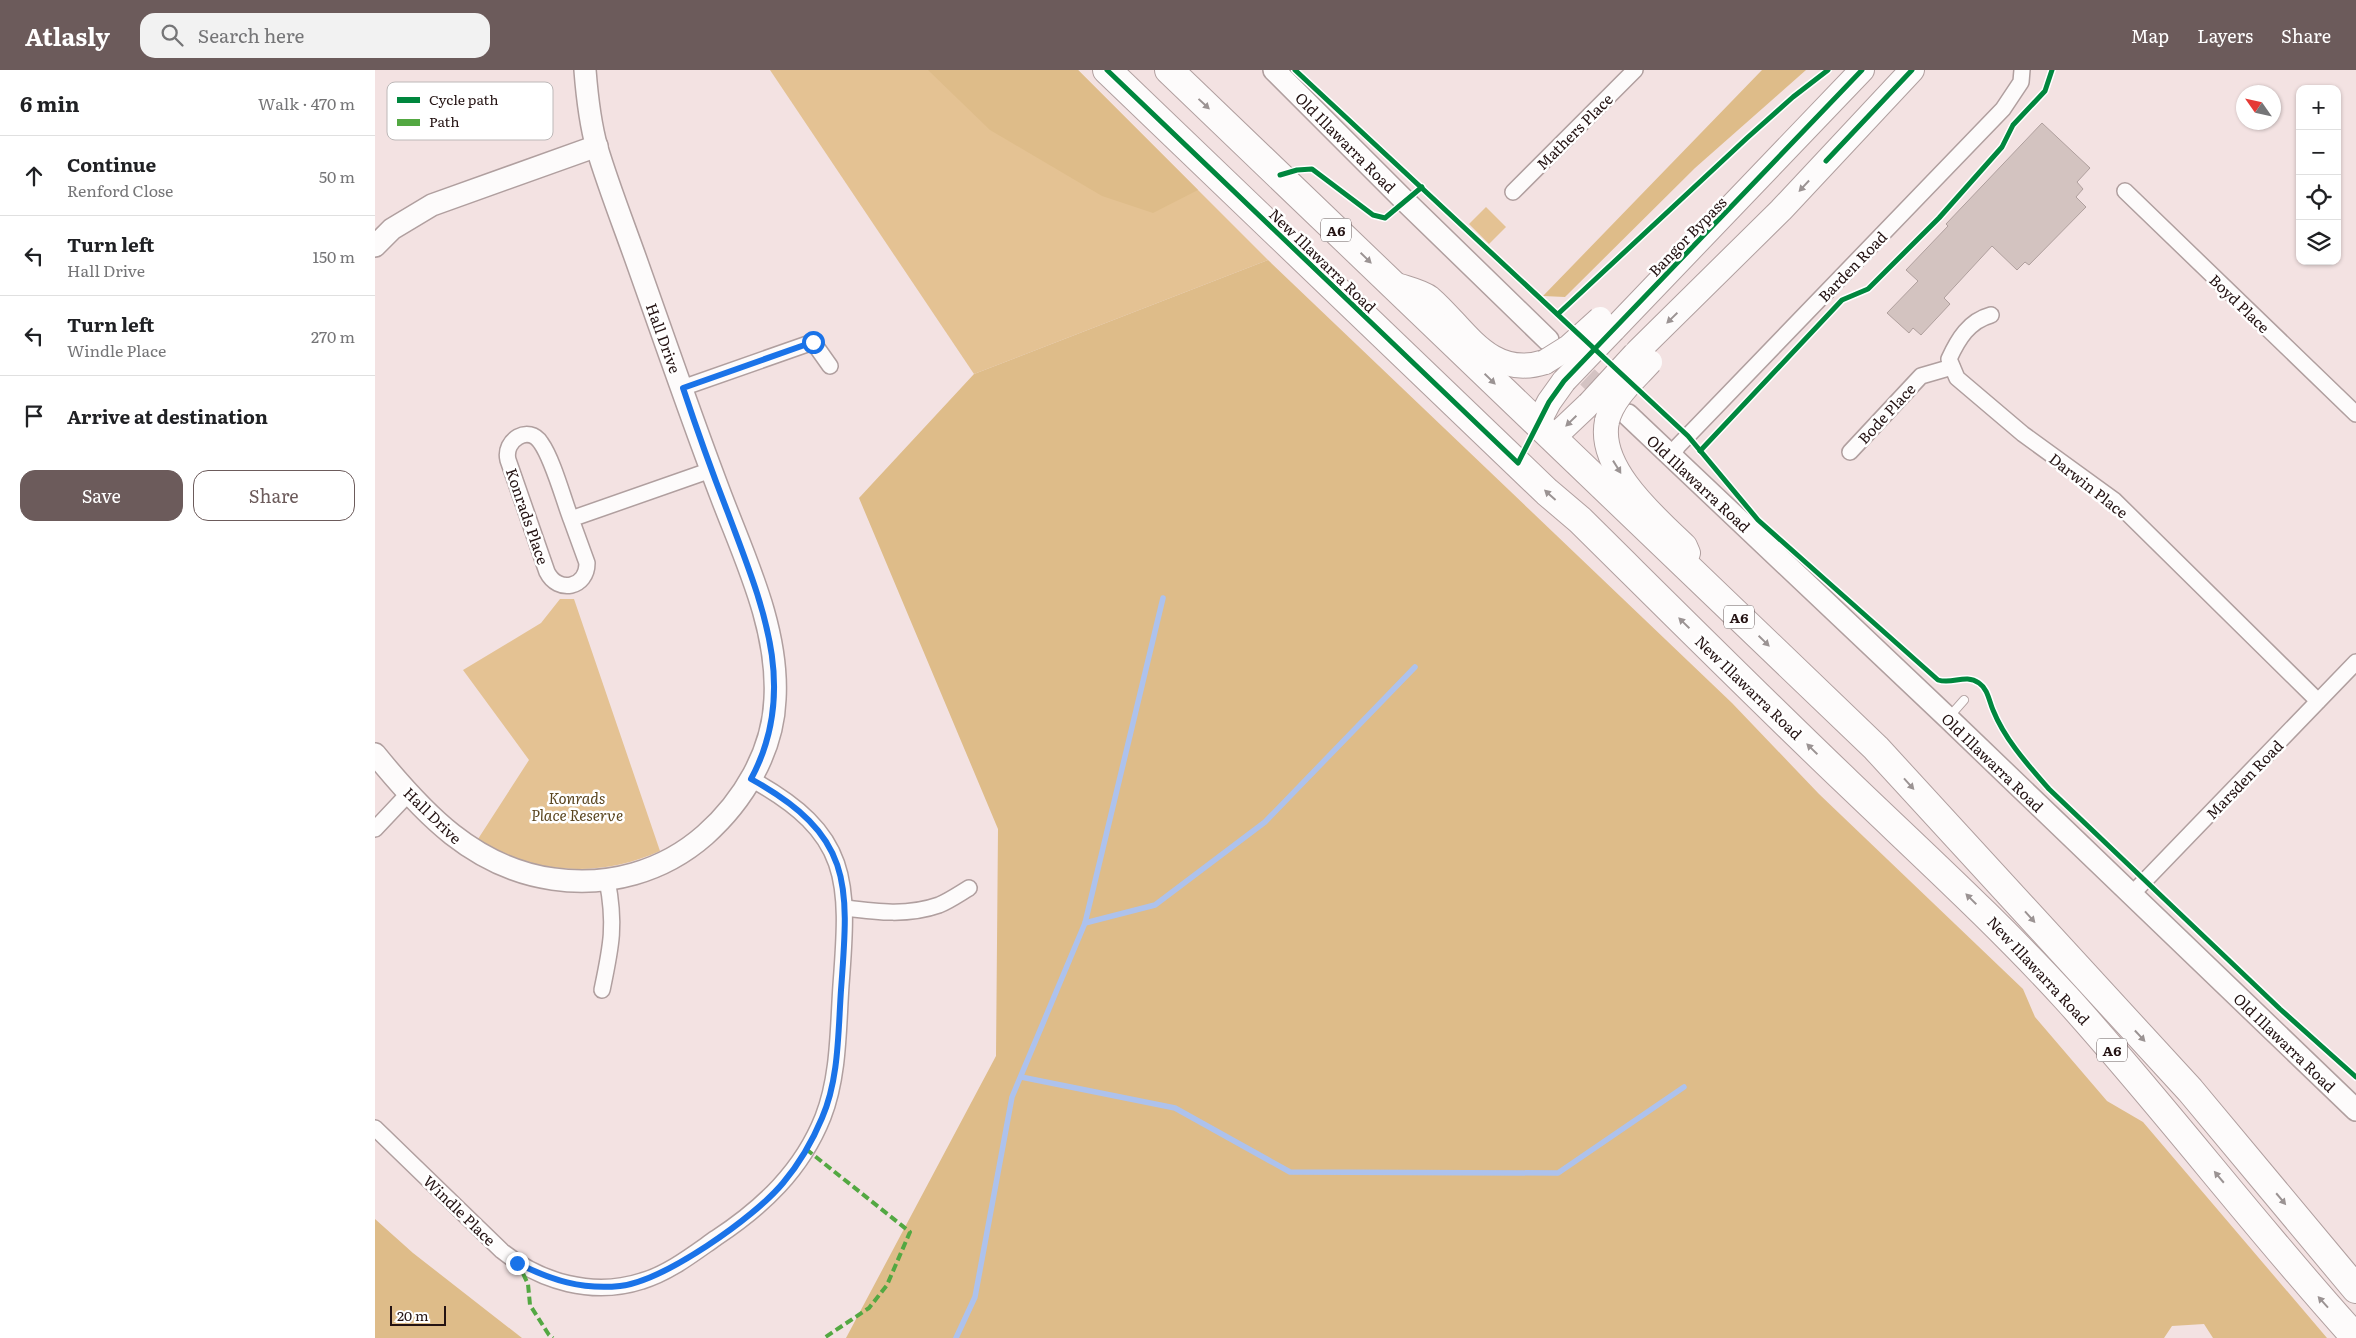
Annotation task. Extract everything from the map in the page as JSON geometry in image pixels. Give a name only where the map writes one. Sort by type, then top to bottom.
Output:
[{"type":"highway","name":"New Illawarra Road","points":[[1107,70],[1520,466],[1580,520],[1847,783],[1969,897],[2067,1000],[2157,1103],[2305,1282],[2356,1338]]},
{"type":"highway","name":"New Illawarra Road","points":[[1169,70],[1876,748],[2190,1090],[2356,1289]]},
{"type":"highway","points":[[1520,466],[1545,432]]},
{"type":"main road","name":"Bangor Bypass","points":[[1545,432],[1549,402],[1607,325],[1710,230],[1862,70]]},
{"type":"main road","points":[[1545,432],[1589,404],[1644,357],[1912,70]]},
{"type":"main road","points":[[1392,284],[1429,297],[1475,344],[1494,358],[1525,366],[1546,351],[1569,347],[1607,325]]},
{"type":"main road","points":[[1644,357],[1610,411],[1617,418],[1605,436],[1609,454],[1640,501],[1685,546],[1697,577]]},
{"type":"street","name":"Hall Drive","points":[[375,754],[445,830],[465,845],[509,869],[532,876],[559,880],[607,880],[646,871],[691,847],[731,808],[760,762],[772,722],[775,702],[773,656],[769,633],[745,559],[711,470],[597,146],[585,70]]},
{"type":"street","name":"Old Illawarra Road","points":[[1274,70],[1405,202],[1546,351]]},
{"type":"street","name":"Mathers Place","points":[[1513,192],[1635,70]]},
{"type":"street","name":"Barden Road","points":[[1672,458],[1678,446],[2003,109],[2021,82],[2022,70]]},
{"type":"street","points":[[375,246],[392,229],[432,205],[597,146]]},
{"type":"street","name":"Boyd Place","points":[[2125,191],[2356,414]]},
{"type":"street","points":[[1952,367],[1949,359],[1958,338],[1981,317],[1991,315]]},
{"type":"street","points":[[683,388],[813,342],[830,366]]},
{"type":"street","name":"Bode Place","points":[[1850,452],[1921,376],[1952,367]]},
{"type":"street","name":"Darwin Place","points":[[1952,367],[1957,378],[2023,434],[2114,500],[2318,701]]},
{"type":"street","name":"Old Illawarra Road","points":[[1617,418],[1672,458],[1948,718],[2131,895],[2355,1107]]},
{"type":"street","name":"Konrads Place","points":[[528,434],[540,441],[571,519],[587,563],[587,569],[580,581],[573,585],[564,586],[552,581],[547,572],[508,460],[508,448],[516,437],[528,434]]},
{"type":"street","points":[[571,519],[711,470]]},
{"type":"street","name":"Marsden Road","points":[[2131,895],[2356,662]]},
{"type":"street","name":"Windle Place","points":[[375,1128],[502,1251],[517,1263],[537,1274],[576,1286],[600,1287],[642,1281],[662,1272],[731,1228],[768,1199],[791,1173],[815,1134],[826,1108],[833,1078],[846,908],[840,873],[823,836],[795,806],[751,779]]},
{"type":"street","points":[[375,829],[409,793]]},
{"type":"street","points":[[602,990],[613,933],[611,899],[607,880]]},
{"type":"street","points":[[846,908],[904,912],[924,909],[941,904],[969,888]]},
{"type":"lane","points":[[1948,718],[1964,700]]},
{"type":"green space","points":[[770,70],[1078,70],[1268,260],[974,374]]},
{"type":"green space","points":[[1486,207],[1506,227],[1489,244],[1469,224]]},
{"type":"green space","name":"Konrads Place Reserve","points":[[560,599],[574,599],[660,851],[614,866],[591,869],[567,869],[544,866],[499,851],[478,839],[529,760],[463,670],[541,623]]},
{"type":"shaded area","points":[[928,70],[1078,70],[1198,190],[1153,213],[1102,196],[990,130]]},
{"type":"shaded area","points":[[1762,70],[1806,70],[1695,168],[1565,297],[1543,296]]},
{"type":"shaded area","points":[[1268,260],[1732,703],[1819,794],[2023,989],[2035,1017],[2107,1101],[2143,1122],[2327,1338],[2213,1338],[2204,1324],[2172,1326],[2164,1338],[846,1338],[996,1056],[998,829],[859,498],[974,374]]},
{"type":"shaded area","points":[[375,1219],[413,1253],[522,1338],[375,1338]]},
{"type":"building","points":[[2042,123],[2090,168],[2077,182],[2083,189],[2076,197],[2086,207],[2029,265],[2025,262],[2017,270],[1992,246],[1944,298],[1950,304],[1921,335],[1913,328],[1909,333],[1887,313],[1918,281],[1906,270],[1948,226],[1946,224]]},
{"type":"waterway","points":[[956,1338],[975,1297],[1012,1097],[1085,923],[1163,598]]},
{"type":"waterway","points":[[1085,923],[1155,905],[1265,822],[1415,667]]},
{"type":"waterway","points":[[1021,1077],[1175,1108],[1290,1172],[1558,1173],[1684,1087]]},
{"type":"tunnel","points":[[1564,355],[1613,401]]},
{"type":"marked path","points":[[806,1149],[910,1232],[887,1285],[869,1308],[824,1338]]},
{"type":"marked path","points":[[518,1263],[528,1284],[530,1305],[549,1335],[553,1338]]},
{"type":"cycle path","points":[[1107,70],[1518,463],[1549,402],[1564,381],[1862,70]]},
{"type":"cycle path","points":[[1295,70],[1688,436],[1758,520],[1938,680],[1969,679],[1979,683],[1986,692],[1998,721],[2010,742],[2049,789],[2280,1009],[2356,1077]]},
{"type":"cycle path","points":[[1558,314],[1747,138],[1793,97],[1828,70]]},
{"type":"cycle path","points":[[1826,161],[1912,70]]},
{"type":"cycle path","points":[[1700,451],[1842,300],[1868,289],[1939,218],[2002,147],[2013,125],[2045,91],[2052,70]]},
{"type":"cycle path","points":[[1280,175],[1297,170],[1312,169],[1373,215],[1385,218],[1422,187]]},
{"type":"route","points":[[517,1263],[537,1274],[576,1286],[621,1286],[642,1281],[662,1272],[731,1228],[768,1199],[795,1167],[823,1117],[829,1098],[836,1056],[845,930],[846,908],[844,891],[833,855],[823,836],[811,821],[789,801],[751,779],[760,762],[767,742],[775,702],[773,656],[769,633],[745,559],[711,470],[683,388],[813,342]]}]
